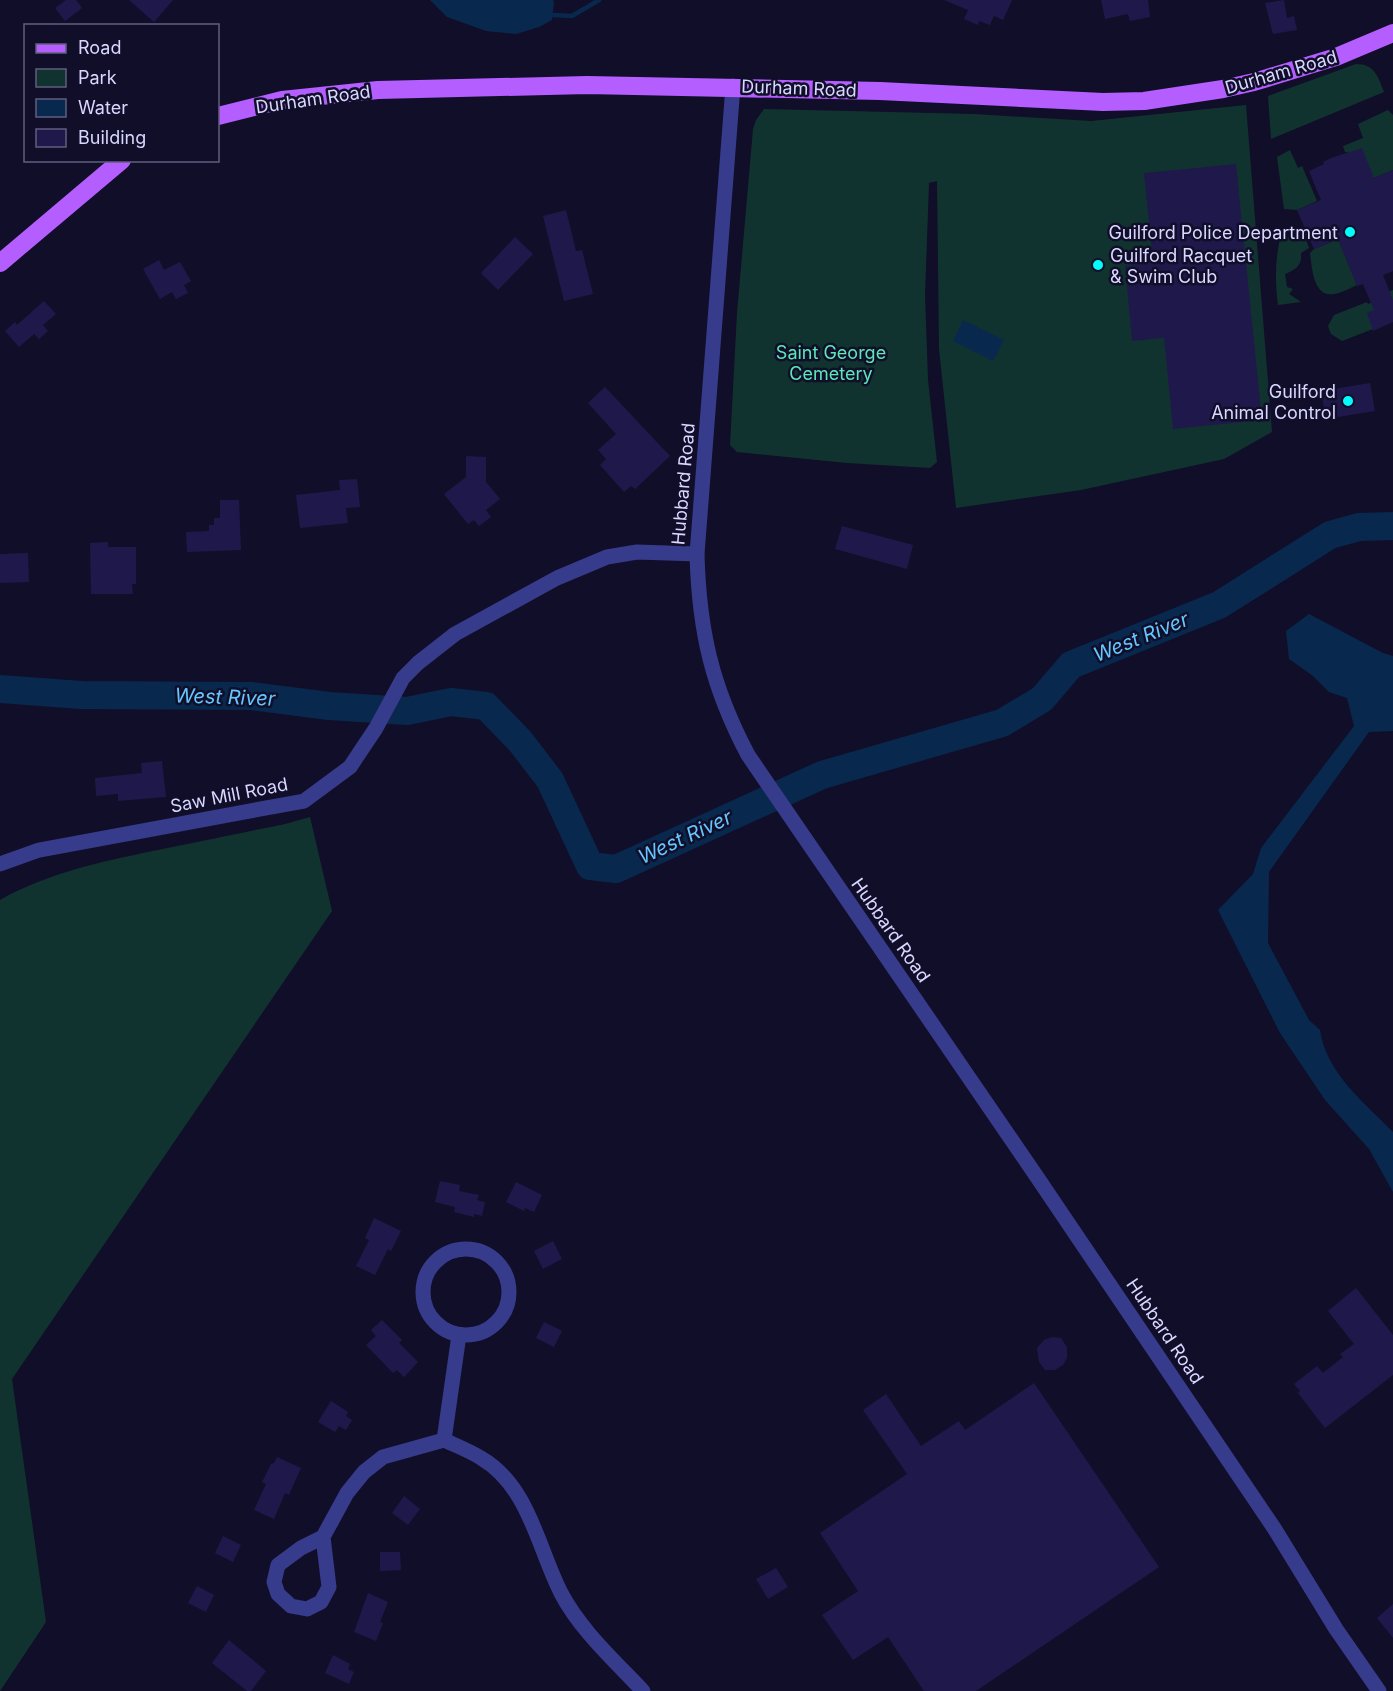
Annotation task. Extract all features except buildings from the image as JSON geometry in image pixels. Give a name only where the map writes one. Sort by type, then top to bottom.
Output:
[{"type":"main road","name":"Durham Road","points":[[219,116],[282,100],[378,90],[587,85],[733,86],[1103,102],[1144,101],[1254,82],[1336,57],[1393,33]]},
{"type":"main road","points":[[0,263],[120,162]]},
{"type":"street","name":"Hubbard Road","points":[[733,86],[697,554],[698,599],[705,639],[730,722],[748,755],[792,821],[1050,1196],[1274,1528],[1336,1629],[1379,1691]]},
{"type":"street","name":"Saw Mill Road","points":[[0,864],[39,850],[304,801],[350,767],[376,728],[403,678],[417,663],[455,634],[581,566],[607,557],[634,552],[662,551],[697,554]]},
{"type":"street","points":[[459,1248],[478,1250],[496,1259],[506,1274],[510,1292],[506,1309],[493,1326],[476,1334],[459,1335],[446,1331],[429,1316],[423,1301],[423,1283],[431,1265],[443,1254],[459,1248]]},
{"type":"street","points":[[444,1440],[459,1335]]},
{"type":"street","points":[[323,1537],[329,1587],[321,1602],[307,1609],[291,1606],[278,1594],[274,1582],[278,1565],[301,1548],[323,1537],[347,1493],[364,1472],[383,1457],[444,1440],[483,1459],[505,1478],[523,1503],[562,1594],[608,1655],[643,1691]]},
{"type":"green space","points":[[1356,64],[1368,66],[1375,72],[1384,92],[1271,139],[1268,96]]},
{"type":"green space","name":"Guilford Racquet & Swim Club","points":[[1246,105],[1272,432],[1224,459],[1081,490],[956,508],[939,349],[937,181],[929,183],[925,295],[928,380],[937,462],[930,468],[847,463],[737,452],[730,445],[737,313],[753,129],[764,109],[974,114],[1091,121]]},
{"type":"green space","points":[[1388,110],[1393,115],[1393,170],[1374,178],[1345,152],[1343,146],[1363,138],[1358,124]]},
{"type":"green space","points":[[1290,150],[1298,168],[1302,166],[1317,201],[1297,210],[1284,209],[1277,157]]},
{"type":"green space","points":[[1303,232],[1309,248],[1301,253],[1298,266],[1285,274],[1287,287],[1293,289],[1289,294],[1301,302],[1278,305],[1276,272],[1280,239]]},
{"type":"green space","points":[[1338,239],[1357,285],[1340,293],[1327,294],[1322,291],[1315,280],[1310,253]]},
{"type":"green space","points":[[1393,290],[1393,302],[1373,329],[1342,341],[1331,334],[1328,326],[1334,315],[1367,302],[1368,304],[1390,294]]},
{"type":"green space","points":[[310,817],[332,911],[12,1379],[46,1622],[0,1691],[0,900],[37,882],[94,864]]},
{"type":"water","points":[[430,0],[553,0],[554,2],[552,20],[539,27],[516,34],[486,31],[447,17]]},
{"type":"water","points":[[963,320],[1004,340],[993,361],[953,341]]},
{"type":"water","points":[[1309,614],[1393,656],[1393,731],[1369,732],[1269,872],[1268,943],[1309,1020],[1320,1030],[1330,1060],[1338,1073],[1393,1132],[1393,1192],[1369,1149],[1325,1100],[1280,1033],[1218,910],[1253,874],[1261,848],[1354,726],[1347,698],[1329,692],[1313,676],[1289,659],[1286,631]]},
{"type":"waterway","points":[[553,15],[572,16],[599,0]]},
{"type":"waterway","name":"West River","points":[[0,689],[81,695],[251,696],[329,706],[407,711],[451,702],[486,706],[520,741],[550,780],[590,866],[616,869],[822,775],[1002,723],[1042,699],[1071,665],[1219,605],[1330,535],[1359,527],[1393,526]]},
{"type":"place","name":"Guilford Police Department","points":[[1350,232]]},
{"type":"place","name":"Guilford Racquet & Swim Club","points":[[1098,265]]},
{"type":"place","name":"Guilford Animal Control","points":[[1348,401]]},
{"type":"park label","name":"Saint George Cemetery","points":[[831,362]]}]
